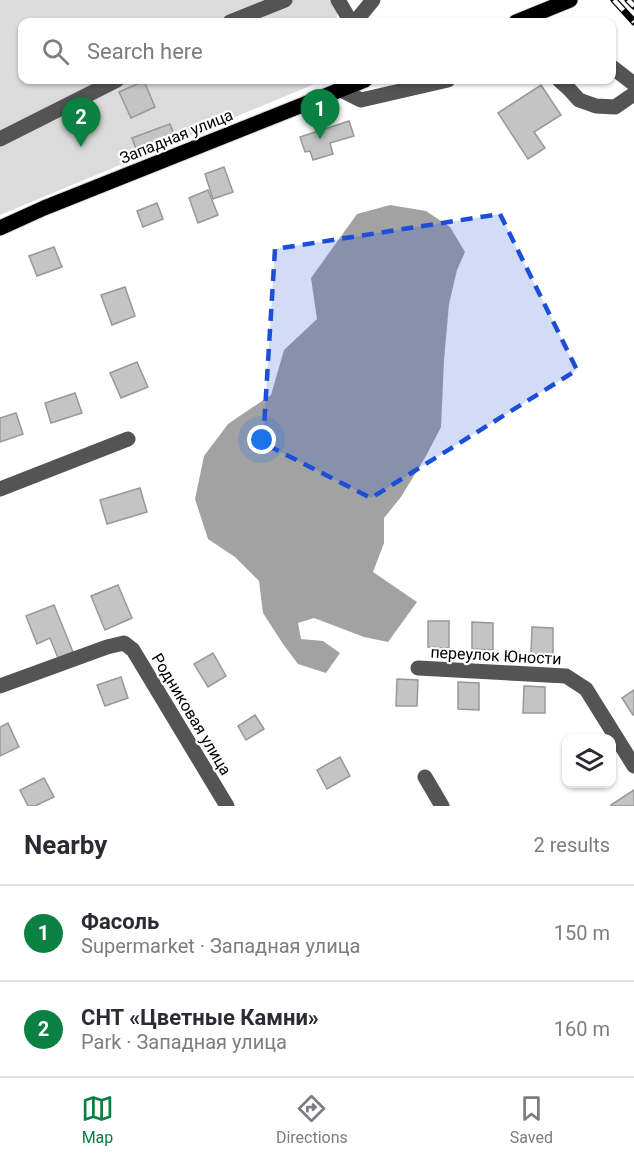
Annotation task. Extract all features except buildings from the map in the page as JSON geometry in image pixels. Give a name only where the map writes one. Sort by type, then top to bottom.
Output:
[{"type":"main road","points":[[526,18],[570,0]]},
{"type":"main road","name":"Западная улица","points":[[0,228],[341,84]]},
{"type":"street","points":[[240,18],[285,0]]},
{"type":"street","points":[[338,0],[350,18]]},
{"type":"street","points":[[357,18],[373,0]]},
{"type":"street","points":[[616,70],[634,84]]},
{"type":"street","points":[[0,138],[109,84]]},
{"type":"street","points":[[341,84],[361,100],[431,84]]},
{"type":"street","points":[[564,84],[579,100],[596,106],[615,107],[634,94]]},
{"type":"street","points":[[0,489],[128,439]]},
{"type":"street","name":"Родниковая улица","points":[[0,686],[124,643],[133,650],[227,806]]},
{"type":"street","name":"переулок Юности","points":[[418,668],[566,675],[586,689],[634,766]]},
{"type":"street","points":[[424,777],[442,806]]},
{"type":"highlighted area","points":[[500,214],[577,370],[371,498],[263,443],[275,249]]},
{"type":"shaded area","points":[[0,0],[339,0],[337,18],[18,18],[18,84],[314,84],[0,215]]},
{"type":"shaded area","points":[[390,205],[426,211],[450,227],[465,252],[457,270],[449,304],[441,427],[401,497],[384,518],[384,543],[373,572],[417,602],[388,642],[364,637],[314,618],[298,623],[301,639],[323,641],[340,653],[326,673],[298,664],[263,613],[259,581],[235,557],[208,539],[195,499],[204,456],[228,424],[271,395],[284,350],[317,319],[311,278],[357,214]]},
{"type":"railway","points":[[614,0],[634,22]]},
{"type":"railway","points":[[628,0],[634,6]]},
{"type":"place","name":"Фасоль","points":[[320,139]]},
{"type":"place","name":"СНТ «Цветные Камни»","points":[[81,147]]}]
